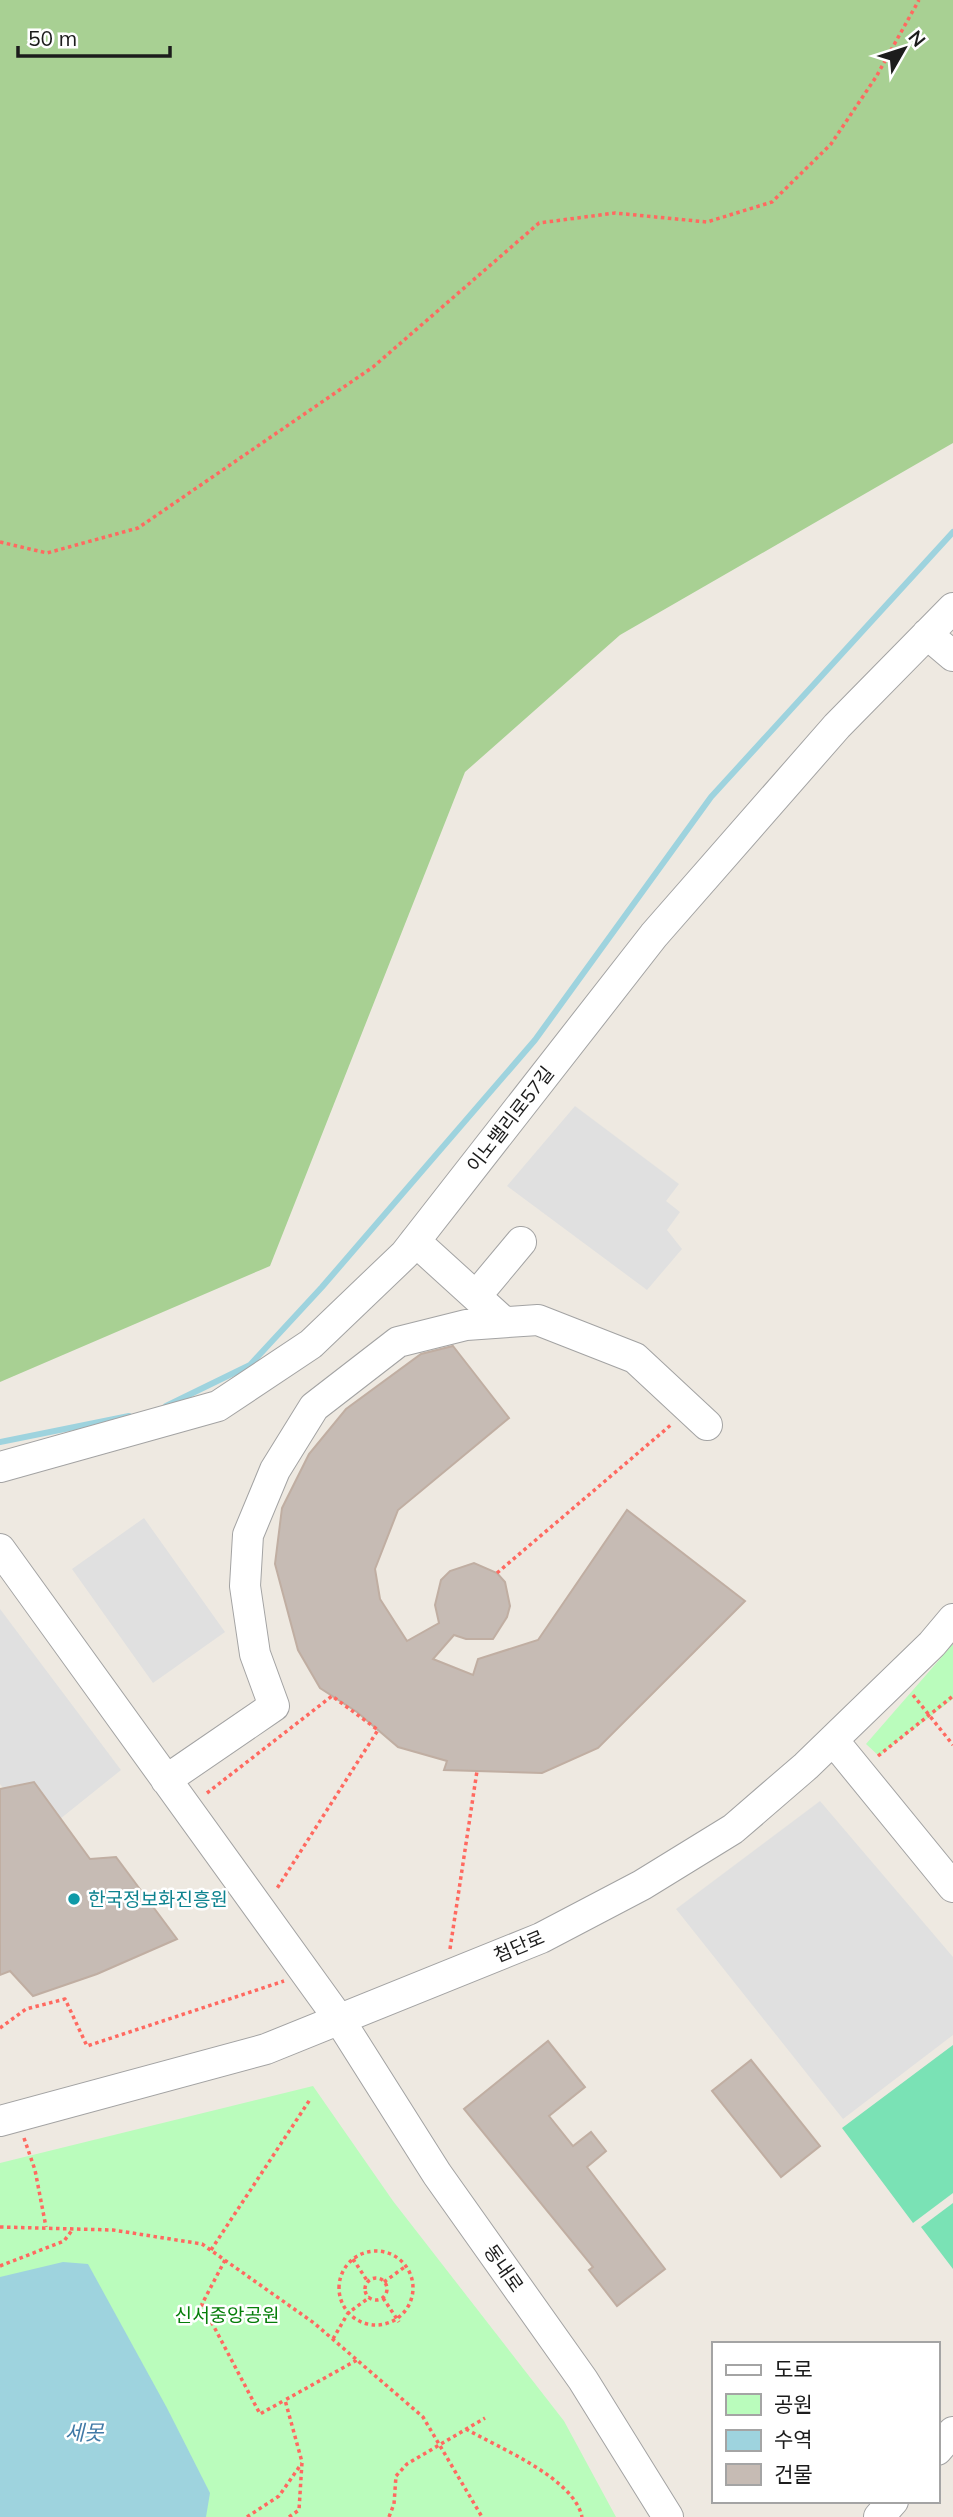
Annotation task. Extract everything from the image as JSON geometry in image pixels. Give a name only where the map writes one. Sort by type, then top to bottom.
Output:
[{"type":"street","name":"이노밸리로57길","points":[[0,1467],[218,1406],[311,1344],[415,1241],[654,935],[837,726],[953,608]]},
{"type":"street","points":[[927,634],[953,656]]},
{"type":"street","points":[[415,1241],[504,1322]]},
{"type":"street","points":[[476,1296],[521,1242]]},
{"type":"street","points":[[166,1780],[274,1706],[255,1654],[245,1586],[248,1535],[275,1469],[314,1407],[398,1342],[466,1325],[538,1320],[635,1358],[698,1417]]},
{"type":"street","name":"동내로","points":[[0,1549],[339,2020],[437,2174],[583,2379],[668,2517]]},
{"type":"street","name":"첨단로","points":[[9,2119],[266,2049],[541,1938],[642,1885],[733,1829],[833,1740],[953,1619]]},
{"type":"street","points":[[833,1740],[953,1886]]},
{"type":"street","points":[[939,2448],[953,2432]]},
{"type":"street","points":[[879,2517],[890,2503]]},
{"type":"path","points":[[0,542],[47,553],[138,528],[373,367],[539,223],[615,213],[707,222],[772,202],[831,144],[876,77],[919,0]]},
{"type":"path","points":[[497,1573],[698,1417]]},
{"type":"path","points":[[899,1676],[953,1745]]},
{"type":"path","points":[[187,1808],[332,1696],[378,1730],[262,1912]]},
{"type":"path","points":[[870,1763],[953,1696]]},
{"type":"path","points":[[445,1977],[477,1771]]},
{"type":"path","points":[[0,2028],[26,2009],[65,1999],[87,2046],[306,1973]]},
{"type":"path","points":[[211,2250],[311,2098]]},
{"type":"path","points":[[9,2119],[35,2170],[46,2227]]},
{"type":"path","points":[[0,2227],[125,2232],[202,2244],[333,2339],[423,2417],[482,2517]]},
{"type":"path","points":[[0,2266],[64,2241],[73,2229]]},
{"type":"path","points":[[363,2253],[387,2253],[406,2266],[414,2290],[404,2314],[382,2326],[369,2325],[348,2313],[338,2291],[340,2279],[353,2259],[363,2253]]},
{"type":"path","points":[[353,2259],[368,2282],[366,2292],[376,2300],[383,2298]]},
{"type":"path","points":[[225,2260],[202,2304],[260,2414],[357,2360]]},
{"type":"path","points":[[384,2281],[406,2266]]},
{"type":"path","points":[[368,2282],[374,2278],[384,2281]]},
{"type":"path","points":[[383,2298],[387,2288],[384,2281]]},
{"type":"path","points":[[333,2339],[348,2313],[370,2297]]},
{"type":"path","points":[[383,2298],[399,2322]]},
{"type":"path","points":[[285,2400],[302,2462],[299,2510],[303,2517]]},
{"type":"path","points":[[389,2517],[394,2504],[396,2476],[407,2464],[485,2418]]},
{"type":"path","points":[[466,2429],[553,2479],[579,2503],[582,2517]]},
{"type":"path","points":[[247,2517],[279,2496],[302,2462]]},
{"type":"path","points":[[289,2517],[299,2510]]},
{"type":"green space","points":[[0,0],[953,0],[953,443],[620,635],[465,772],[270,1266],[0,1382]]},
{"type":"green space","points":[[953,1644],[953,1699],[879,1756],[866,1744]]},
{"type":"green space","points":[[953,2045],[953,2193],[913,2223],[842,2128]]},
{"type":"green space","name":"신서중앙공원","points":[[313,2086],[393,2201],[564,2421],[616,2517],[0,2517],[0,2163]]},
{"type":"green space","points":[[953,2203],[953,2269],[921,2227]]},
{"type":"shaded area","points":[[575,1106],[679,1184],[666,1201],[680,1212],[667,1230],[682,1249],[647,1290],[507,1186]]},
{"type":"shaded area","points":[[144,1518],[225,1632],[153,1683],[72,1569]]},
{"type":"shaded area","points":[[0,1609],[121,1770],[60,1819],[34,1782],[3,1788],[0,1784]]},
{"type":"shaded area","points":[[820,1801],[953,1957],[953,2035],[843,2119],[676,1909]]},
{"type":"water","name":"세못","points":[[63,2262],[88,2264],[210,2493],[206,2517],[0,2517],[0,2277]]},
{"type":"building","points":[[453,1346],[509,1418],[398,1510],[375,1569],[380,1599],[407,1641],[439,1623],[435,1605],[441,1580],[450,1571],[474,1563],[497,1573],[505,1582],[510,1606],[507,1617],[493,1639],[466,1639],[454,1635],[433,1659],[473,1675],[478,1659],[538,1640],[627,1510],[745,1601],[598,1748],[542,1773],[444,1770],[447,1761],[398,1747],[357,1712],[320,1688],[298,1650],[275,1564],[282,1508],[309,1454],[346,1409],[421,1354]]},
{"type":"building","name":"한국정보화진흥원","points":[[34,1782],[90,1859],[116,1857],[177,1939],[97,1974],[33,1996],[10,1971],[0,1975],[0,1789]]},
{"type":"building","points":[[548,2041],[585,2087],[549,2116],[573,2146],[591,2132],[606,2151],[587,2167],[665,2269],[617,2306],[589,2270],[593,2267],[464,2109]]},
{"type":"building","points":[[751,2060],[820,2146],[781,2177],[712,2091]]},
{"type":"waterway","points":[[166,1406],[250,1365],[322,1287],[535,1040],[711,797],[953,532]]},
{"type":"waterway","points":[[0,1442],[129,1416]]},
{"type":"place","name":"한국정보화진흥원","points":[[74,1899]]}]
